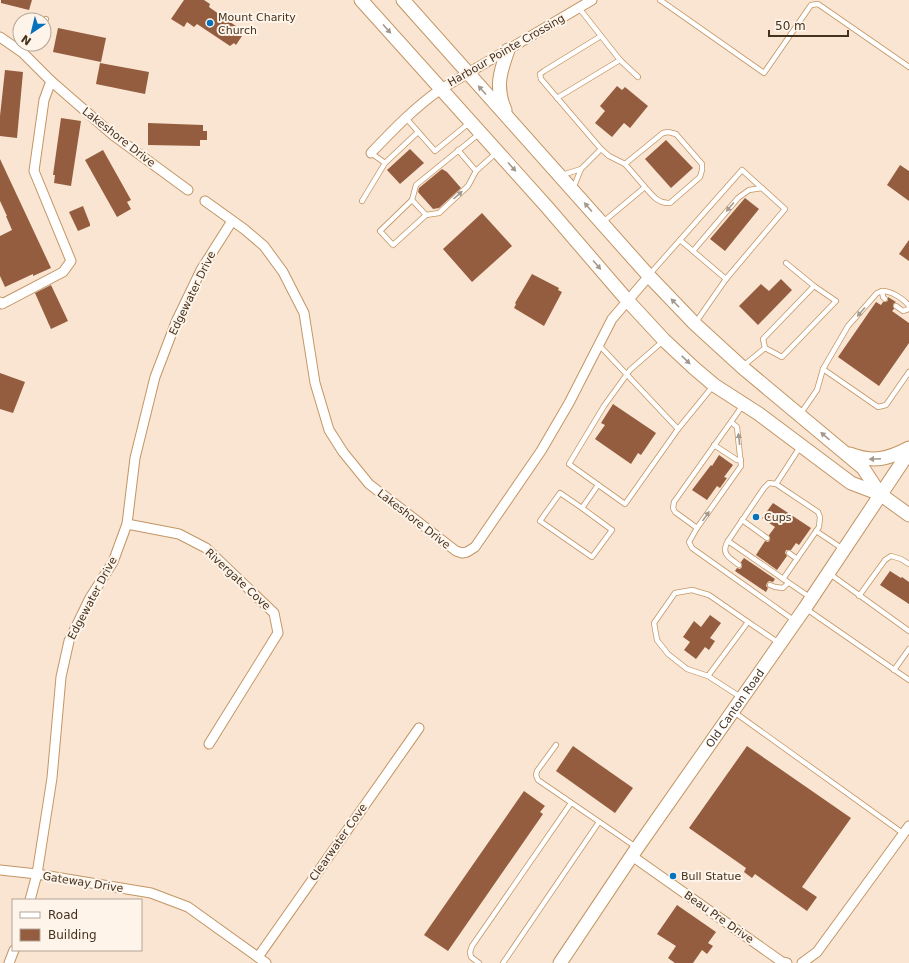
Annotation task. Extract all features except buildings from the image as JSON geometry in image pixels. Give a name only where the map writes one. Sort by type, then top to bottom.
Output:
[{"type":"main road","points":[[361,0],[664,340],[714,385],[744,404],[851,483],[880,494],[909,515]]},
{"type":"main road","points":[[403,0],[649,276],[695,324],[742,367],[863,468],[880,494]]},
{"type":"main road","points":[[508,50],[501,72],[499,90],[503,105],[510,121]]},
{"type":"main road","points":[[841,450],[857,457],[875,460],[885,458],[909,448]]},
{"type":"main road","name":"Old Canton Road","points":[[560,963],[732,711],[796,622],[909,452]]},
{"type":"street","name":"Harbour Pointe Crossing","points":[[371,153],[405,118],[441,89],[592,0]]},
{"type":"street","name":"Lakeshore Drive","points":[[0,37],[23,53],[51,81],[113,135],[188,190]]},
{"type":"street","points":[[0,302],[2,304],[63,272],[71,261],[34,171],[44,100],[51,81]]},
{"type":"street","name":"Lakeshore Drive","points":[[205,201],[244,229],[264,246],[283,272],[304,313],[315,383],[329,430],[343,452],[369,484],[435,536],[456,551],[462,553],[475,547],[541,451],[569,403],[612,319],[649,276]]},
{"type":"street","name":"Edgewater Drive","points":[[30,899],[37,874],[52,778],[61,677],[69,641],[90,598],[113,562],[127,524],[136,458],[154,377],[176,322],[201,270],[232,221]]},
{"type":"street","name":"Rivergate Cove","points":[[127,524],[179,534],[206,548],[274,612],[278,633],[209,744]]},
{"type":"street","name":"Clearwater Cove","points":[[258,957],[418,728]]},
{"type":"street","points":[[802,963],[817,952],[906,830]]},
{"type":"street","name":"Beau Pre Drive","points":[[635,852],[782,962],[787,963]]},
{"type":"street","name":"Gateway Drive","points":[[0,870],[37,874],[151,893],[188,907],[266,963]]},
{"type":"street","points":[[10,963],[14,951]]},
{"type":"lane","points":[[660,0],[764,73],[811,5],[818,4],[909,67]]},
{"type":"lane","points":[[579,8],[620,60],[638,77]]},
{"type":"lane","points":[[601,36],[544,71],[540,74],[540,79],[601,149],[609,156],[625,164],[658,201],[664,203],[670,202],[700,177],[702,170],[702,164],[676,134],[668,132],[663,133],[625,164]]},
{"type":"lane","points":[[557,98],[620,60]]},
{"type":"lane","points":[[405,118],[435,151],[470,122]]},
{"type":"lane","points":[[362,202],[385,163],[418,132]]},
{"type":"lane","points":[[480,132],[416,185],[412,200],[380,231],[393,245],[426,216],[439,213],[468,186],[476,171],[498,152]]},
{"type":"lane","points":[[573,190],[582,169],[601,149]]},
{"type":"lane","points":[[458,150],[476,171]]},
{"type":"lane","points":[[371,153],[385,163]]},
{"type":"lane","points":[[560,176],[582,169]]},
{"type":"lane","points":[[649,276],[742,170],[785,209],[726,279],[695,324]]},
{"type":"lane","points":[[602,223],[644,187]]},
{"type":"lane","points":[[693,251],[738,198],[748,190],[762,188]]},
{"type":"lane","points":[[412,200],[426,216]]},
{"type":"lane","points":[[680,240],[726,279]]},
{"type":"lane","points":[[786,263],[836,302],[782,357],[765,348],[763,339],[814,286]]},
{"type":"lane","points":[[882,291],[883,298],[885,299]]},
{"type":"lane","points":[[800,415],[817,390],[823,369],[848,326],[877,293],[888,291],[906,302],[909,306]]},
{"type":"lane","points":[[896,306],[903,311],[909,309]]},
{"type":"lane","points":[[664,340],[627,374],[604,406],[568,464],[625,504],[678,429],[714,385]]},
{"type":"lane","points":[[599,345],[678,429]]},
{"type":"lane","points":[[742,367],[765,348]]},
{"type":"lane","points":[[823,369],[878,407],[886,405],[909,372]]},
{"type":"lane","points":[[697,528],[675,512],[673,508],[674,502],[744,404]]},
{"type":"lane","points":[[731,422],[737,427],[741,466],[697,528],[689,542],[692,548],[796,622]]},
{"type":"lane","points":[[714,445],[737,460],[741,460]]},
{"type":"lane","points":[[776,484],[801,445]]},
{"type":"lane","points":[[739,565],[725,553],[724,549],[764,488],[769,484],[776,484],[818,512],[820,517],[819,527],[783,579]]},
{"type":"lane","points":[[582,508],[598,485]]},
{"type":"lane","points":[[560,493],[582,508],[612,530],[592,557],[540,521],[560,493]]},
{"type":"lane","points":[[742,520],[767,538]]},
{"type":"lane","points":[[816,532],[844,550]]},
{"type":"lane","points":[[728,541],[783,579],[808,603],[909,680]]},
{"type":"lane","points":[[789,553],[797,558]]},
{"type":"lane","points":[[859,596],[885,560],[891,556],[901,559],[909,564]]},
{"type":"lane","points":[[828,573],[909,631]]},
{"type":"lane","points":[[770,586],[775,588],[783,588],[788,583]]},
{"type":"lane","points":[[742,698],[708,676],[687,668],[668,654],[657,640],[654,623],[675,593],[692,590],[710,595],[780,644]]},
{"type":"lane","points":[[708,676],[748,622]]},
{"type":"lane","points":[[894,670],[909,649]]},
{"type":"lane","points":[[732,711],[906,830]]},
{"type":"lane","points":[[556,744],[537,771],[536,775],[538,780],[599,822],[635,852]]},
{"type":"lane","points":[[479,963],[471,956],[470,952],[472,946],[571,803]]},
{"type":"lane","points":[[503,963],[599,822]]},
{"type":"place","name":"Mount Charity Church","points":[[210,23]]},
{"type":"place","name":"Cups","points":[[756,517]]},
{"type":"place","name":"Bull Statue","points":[[673,876]]}]
